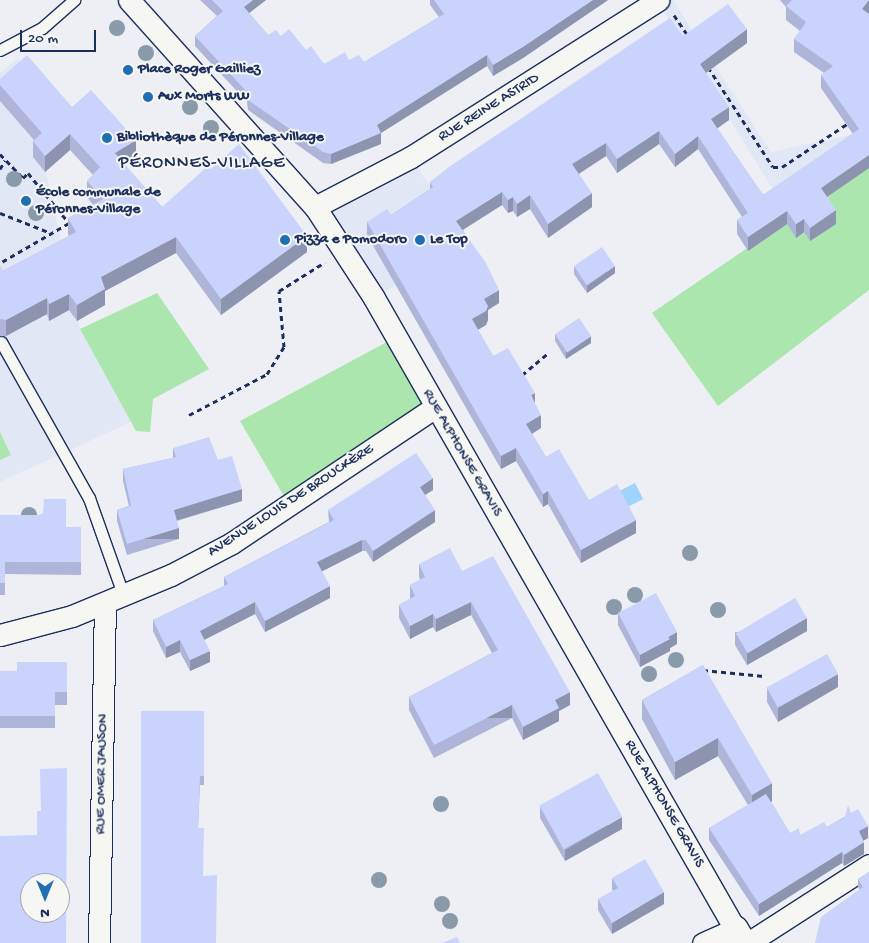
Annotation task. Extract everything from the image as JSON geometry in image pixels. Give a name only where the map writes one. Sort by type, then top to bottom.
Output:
[{"type":"street","name":"RUE ALPHONSE GRAVIS","points":[[129,0],[315,207],[344,252],[435,407],[742,938]]},
{"type":"street","name":"RUE REINE ASTRID","points":[[315,207],[411,157],[664,4]]},
{"type":"street","name":"AVENUE LOUIS DE BROUCKÈRE","points":[[0,634],[114,601],[232,543],[435,407]]},
{"type":"street","name":"RUE OMER JAUSON","points":[[99,943],[114,601]]},
{"type":"street","points":[[703,943],[742,938],[869,865]]},
{"type":"lane","points":[[0,50],[42,28],[74,0]]},
{"type":"lane","points":[[1,342],[89,498],[114,601]]},
{"type":"path","points":[[664,4],[690,40]]},
{"type":"path","points":[[706,64],[774,167],[782,167],[853,120]]},
{"type":"path","points":[[0,154],[22,178],[28,173],[69,223],[0,263]]},
{"type":"path","points":[[0,169],[5,160]]},
{"type":"path","points":[[0,213],[52,233]]},
{"type":"path","points":[[189,415],[267,374],[284,347],[279,291],[302,275],[344,252]]},
{"type":"path","points":[[520,376],[548,353]]},
{"type":"path","points":[[697,672],[709,668],[764,676]]},
{"type":"shaded area","points":[[673,0],[771,152],[869,131],[788,214],[657,1]]},
{"type":"shaded area","name":"École communale de Péronnes-Village","points":[[18,58],[23,64],[80,329],[131,422],[0,482],[0,73]]},
{"type":"shaded area","points":[[411,157],[468,244],[374,298],[315,207]]},
{"type":"green space","points":[[869,165],[869,290],[718,406],[652,313]]},
{"type":"green space","points":[[157,293],[209,369],[153,399],[150,432],[136,431],[80,329]]},
{"type":"green space","points":[[396,337],[435,407],[289,505],[240,421]]},
{"type":"green space","points":[[0,432],[11,455],[0,460]]},
{"type":"water","points":[[635,483],[643,499],[616,513],[607,497]]},
{"type":"building","points":[[212,0],[253,0],[244,7],[268,35],[276,30],[281,36],[289,29],[306,50],[311,46],[324,64],[345,52],[349,60],[359,55],[364,62],[444,14],[434,0],[593,0],[493,65],[487,55],[377,125],[381,133],[331,154],[323,152],[248,100],[247,92],[195,36],[223,11]]},
{"type":"building","points":[[792,0],[869,0],[862,9],[869,14],[869,155],[821,188],[836,210],[810,228],[804,219],[796,224],[787,211],[748,237],[737,220],[748,213],[698,136],[675,154],[659,131],[617,159],[606,143],[572,164],[592,193],[548,224],[530,195],[517,204],[513,197],[508,200],[502,192],[456,221],[486,263],[499,290],[484,299],[488,306],[486,311],[472,319],[493,356],[508,348],[535,393],[531,395],[541,415],[526,424],[546,457],[559,449],[589,500],[617,484],[636,520],[581,550],[548,491],[543,494],[516,448],[501,456],[367,222],[387,209],[391,215],[433,187],[430,182],[449,167],[670,18],[683,36],[728,4],[747,29],[700,64],[729,107],[711,119],[763,195],[859,129],[821,75],[833,66],[794,39],[806,22],[786,6]]},
{"type":"building","points":[[27,55],[72,107],[91,90],[136,140],[115,153],[162,207],[208,166],[211,169],[239,144],[307,236],[221,299],[176,237],[101,277],[105,289],[77,305],[69,294],[49,304],[47,298],[6,320],[0,319],[0,266],[3,271],[76,232],[68,218],[103,199],[87,181],[100,167],[70,134],[45,156],[33,141],[42,133],[0,85],[0,79]]},
{"type":"building","points":[[602,247],[615,266],[587,285],[574,266]]},
{"type":"building","points":[[579,318],[591,336],[567,352],[555,334]]},
{"type":"building","points":[[209,437],[218,460],[232,456],[242,489],[174,510],[179,528],[127,544],[117,510],[131,506],[123,469],[176,457],[173,448]]},
{"type":"building","points":[[416,453],[433,478],[420,487],[435,510],[373,551],[366,540],[362,540],[317,562],[330,586],[265,621],[255,602],[200,631],[210,651],[190,660],[180,640],[166,647],[153,620],[228,584],[224,577],[334,520],[328,510]]},
{"type":"building","points":[[44,499],[66,499],[66,527],[81,527],[81,562],[5,562],[5,583],[0,583],[0,515],[39,515],[43,513]]},
{"type":"building","points":[[450,548],[462,571],[493,556],[570,692],[555,700],[559,708],[523,727],[512,705],[434,745],[409,697],[498,650],[471,602],[436,619],[433,614],[410,626],[399,605],[415,596],[410,585],[425,577],[419,564]]},
{"type":"building","points":[[656,593],[677,632],[668,637],[670,639],[640,655],[618,613]]},
{"type":"building","points":[[795,598],[807,618],[748,653],[736,634]]},
{"type":"building","points":[[827,654],[838,674],[778,708],[767,687]]},
{"type":"building","points":[[17,662],[67,662],[67,692],[55,692],[55,716],[0,716],[0,671],[17,671]]},
{"type":"building","points":[[703,665],[772,783],[752,795],[718,738],[675,762],[642,700]]},
{"type":"building","points":[[141,711],[204,711],[204,776],[200,776],[198,828],[204,828],[203,876],[217,875],[216,943],[141,943]]},
{"type":"building","points":[[67,768],[66,873],[20,873],[20,923],[66,923],[66,943],[0,943],[0,836],[37,835],[37,811],[41,811],[40,769]]},
{"type":"building","points":[[598,773],[622,817],[564,849],[539,805]]},
{"type":"building","points":[[766,794],[790,833],[799,828],[800,835],[824,822],[827,827],[845,817],[848,805],[851,813],[858,809],[868,826],[859,831],[864,842],[844,855],[842,852],[759,904],[709,828]]},
{"type":"building","points":[[645,859],[664,892],[612,923],[598,899],[618,888],[612,878]]},
{"type":"building","points":[[869,872],[869,943],[815,943],[821,917],[863,887],[858,879]]},
{"type":"building","points":[[457,937],[460,943],[442,943]]},
{"type":"place","name":"Place Roger Gailliez","points":[[128,70]]},
{"type":"place","name":"Aux Morts WW","points":[[148,97]]},
{"type":"place","name":"Bibliothèque de Péronnes-Village","points":[[107,138]]},
{"type":"place","name":"École communale de Péronnes-Village","points":[[26,201]]},
{"type":"place","name":"Pizza e Pomodoro","points":[[285,240]]},
{"type":"place","name":"Le Top","points":[[420,240]]},
{"type":"district","name":"PÉRONNES-VILLAGE","points":[[202,164]]}]
